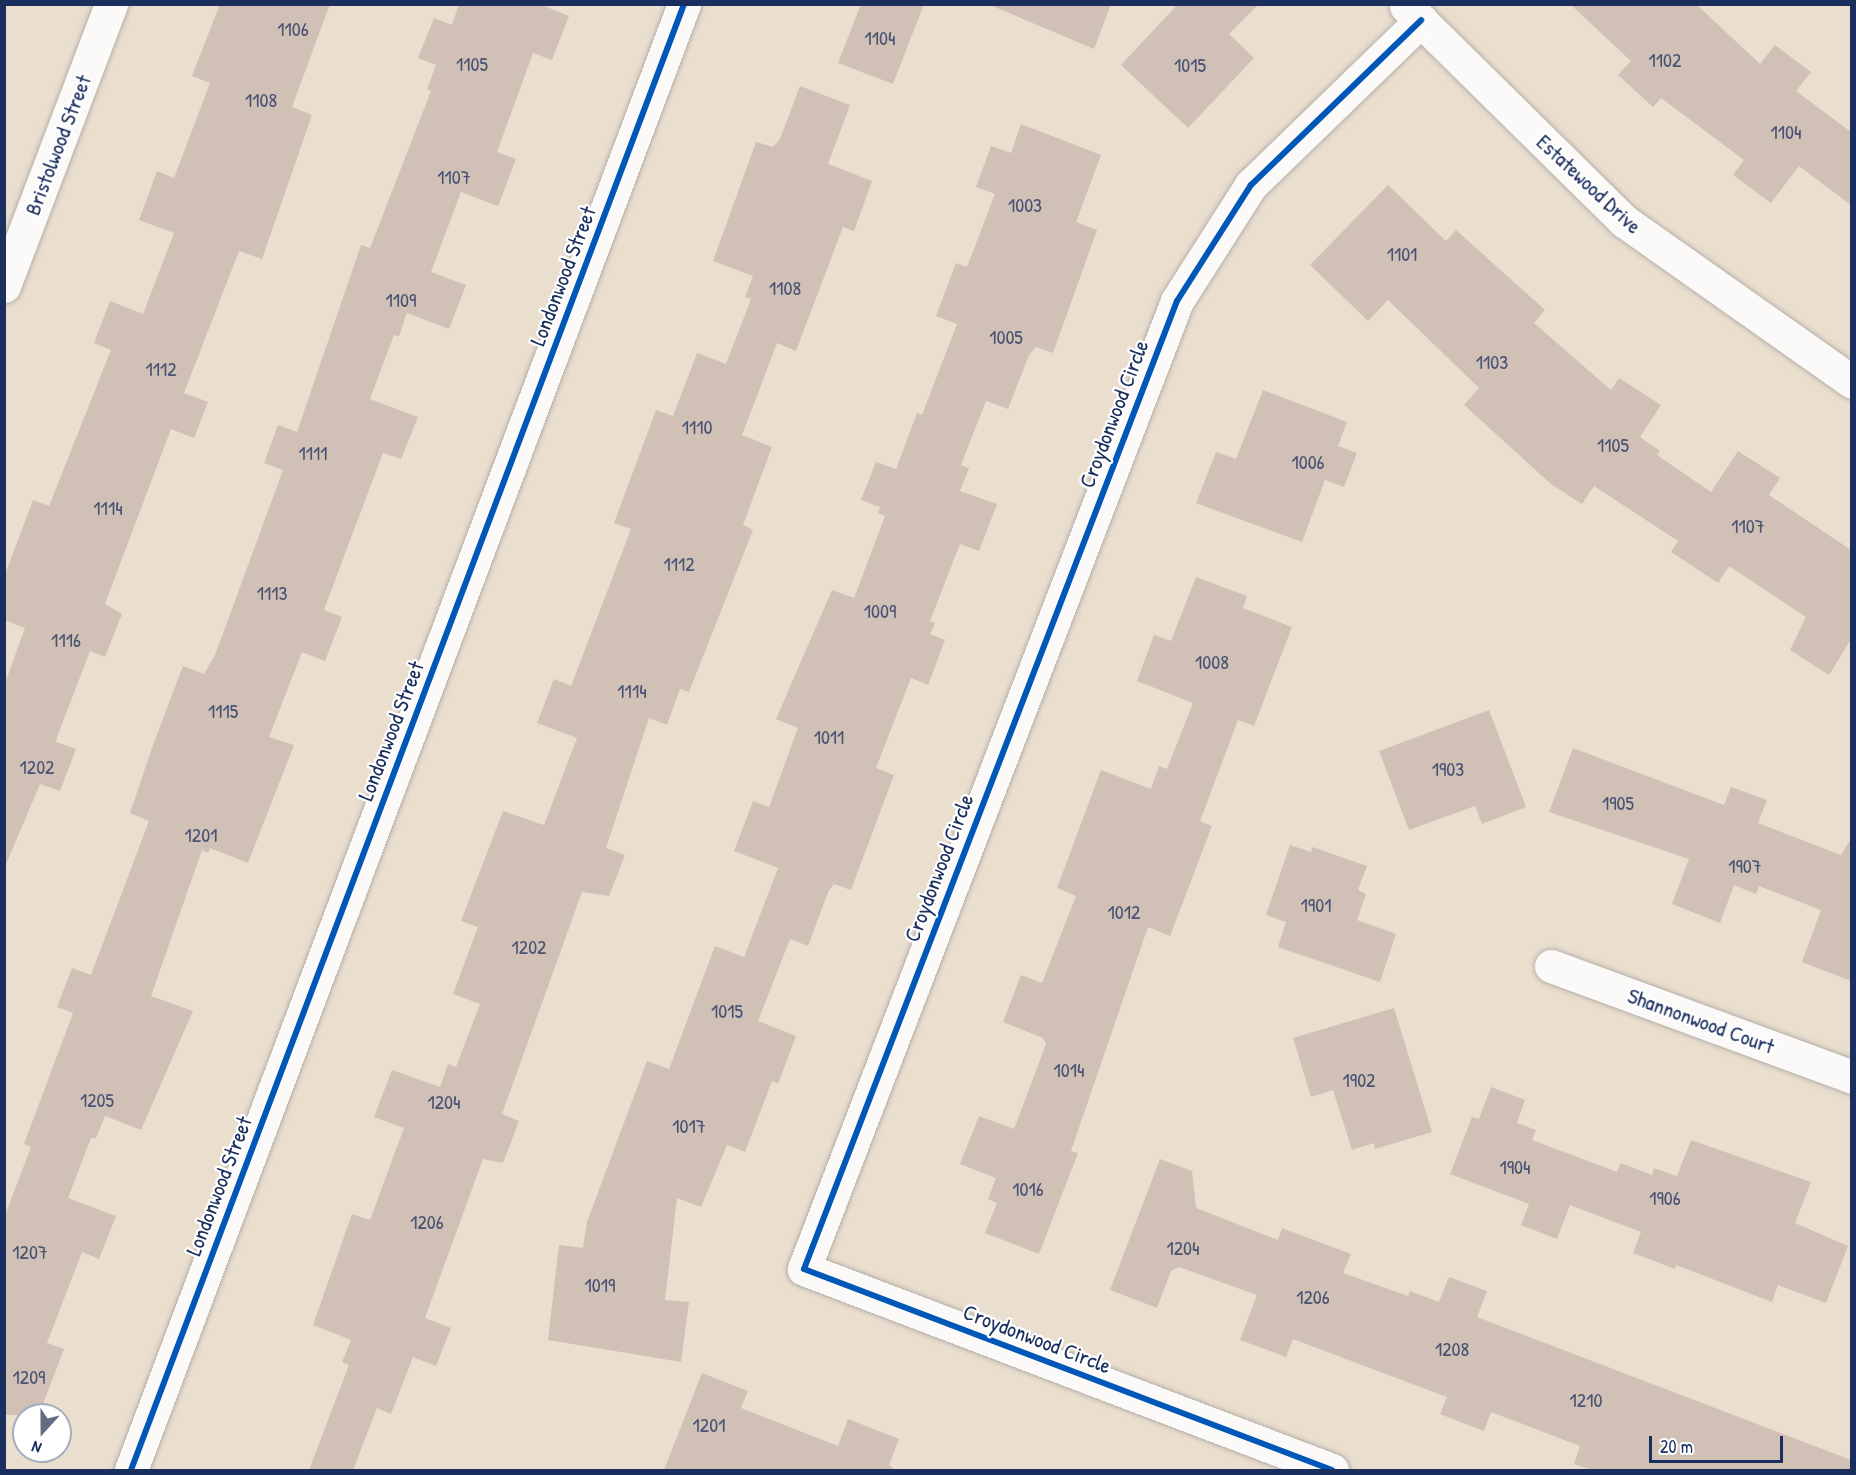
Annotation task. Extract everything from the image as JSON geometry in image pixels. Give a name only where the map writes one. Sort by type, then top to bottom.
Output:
[{"type":"street","name":"Bristolwood Street","points":[[4,286],[111,4]]},
{"type":"street","name":"Londonwood Street","points":[[131,1470],[684,4]]},
{"type":"street","name":"Estatewood Drive","points":[[1413,12],[1624,221],[1851,382]]},
{"type":"street","name":"Croydonwood Circle","points":[[1332,1470],[804,1269],[1177,301],[1251,185],[1413,12]]},
{"type":"street","name":"Shannonwood Court","points":[[1551,966],[1851,1077]]},
{"type":"building","points":[[220,4],[330,4],[292,107],[312,115],[262,259],[239,251],[184,393],[208,402],[194,438],[171,429],[105,604],[122,614],[105,657],[90,651],[57,737],[56,742],[76,749],[60,791],[40,784],[4,869],[4,686],[25,628],[4,620],[4,577],[33,500],[49,506],[111,350],[94,343],[110,301],[143,314],[174,233],[139,220],[157,171],[174,178],[210,83],[192,76]]},
{"type":"building","points":[[459,4],[539,4],[569,16],[552,60],[533,53],[497,152],[516,159],[498,206],[461,192],[431,272],[466,285],[449,329],[407,313],[399,336],[394,335],[370,399],[418,417],[401,459],[383,453],[324,610],[342,617],[325,661],[302,652],[269,737],[294,745],[248,863],[210,848],[208,853],[202,850],[151,996],[193,1011],[141,1130],[105,1116],[96,1138],[91,1138],[68,1198],[116,1216],[99,1259],[82,1252],[47,1343],[64,1349],[43,1403],[12,1403],[12,1415],[4,1415],[4,1218],[31,1147],[24,1144],[73,1013],[57,1007],[72,968],[91,975],[149,821],[130,813],[183,666],[204,674],[215,655],[283,470],[264,463],[278,425],[297,432],[361,245],[370,248],[431,91],[427,89],[436,65],[418,58],[434,18],[452,25]]},
{"type":"building","points":[[861,4],[924,4],[893,84],[838,63]]},
{"type":"building","points":[[988,4],[1111,4],[1094,49]]},
{"type":"building","points":[[1178,4],[1259,4],[1229,34],[1254,58],[1188,128],[1121,65]]},
{"type":"building","points":[[1570,4],[1696,4],[1760,64],[1775,45],[1811,72],[1796,91],[1851,132],[1851,205],[1799,166],[1771,203],[1733,175],[1744,160],[1661,98],[1653,107],[1618,75],[1631,61]]},
{"type":"building","points":[[800,86],[850,105],[828,164],[872,181],[854,231],[843,227],[796,351],[777,343],[742,435],[772,447],[743,525],[753,530],[689,692],[680,689],[667,725],[649,718],[606,848],[625,855],[609,896],[582,892],[502,1114],[519,1121],[503,1163],[483,1159],[425,1318],[451,1328],[436,1366],[413,1357],[391,1414],[377,1408],[353,1470],[309,1470],[349,1365],[342,1362],[351,1340],[313,1325],[352,1214],[370,1220],[404,1128],[374,1117],[392,1070],[440,1087],[448,1064],[456,1067],[480,1004],[453,994],[478,927],[461,921],[503,811],[544,825],[577,738],[537,723],[554,679],[571,686],[631,529],[614,523],[656,410],[673,416],[697,353],[726,364],[751,299],[745,297],[753,276],[713,261],[756,142],[773,147],[780,139]]},
{"type":"building","points":[[1021,124],[1101,155],[1076,222],[1097,230],[1053,353],[1036,347],[1029,355],[1008,409],[986,401],[961,465],[969,468],[960,491],[997,504],[979,551],[960,544],[930,621],[935,623],[930,634],[945,640],[928,685],[911,678],[876,768],[894,775],[851,890],[834,884],[829,890],[808,946],[790,939],[758,1021],[796,1036],[778,1084],[772,1081],[745,1152],[727,1145],[701,1207],[677,1198],[665,1300],[689,1302],[681,1362],[548,1340],[559,1245],[583,1248],[587,1222],[647,1061],[669,1069],[715,946],[744,957],[778,868],[734,851],[753,801],[769,807],[798,728],[776,719],[832,590],[854,598],[885,516],[878,513],[880,507],[861,500],[876,462],[896,469],[917,413],[922,415],[957,324],[936,316],[956,263],[967,267],[995,194],[976,187],[991,146],[1011,153]]},
{"type":"building","points":[[1388,185],[1446,241],[1456,230],[1545,310],[1534,323],[1611,390],[1619,378],[1661,405],[1640,437],[1660,451],[1657,455],[1711,492],[1738,451],[1780,478],[1769,495],[1851,550],[1851,639],[1829,675],[1790,650],[1806,617],[1729,566],[1718,583],[1671,552],[1678,541],[1594,486],[1582,504],[1551,484],[1464,405],[1479,388],[1388,300],[1368,321],[1310,265]]},
{"type":"building","points":[[1263,390],[1347,422],[1338,446],[1357,453],[1344,487],[1325,480],[1302,542],[1196,503],[1216,452],[1236,459]]},
{"type":"building","points":[[1196,577],[1247,596],[1243,608],[1292,627],[1254,726],[1238,720],[1200,821],[1212,826],[1170,936],[1148,927],[1071,1151],[1078,1153],[1039,1254],[985,1233],[997,1203],[988,1199],[996,1178],[960,1164],[979,1116],[1014,1129],[1046,1044],[1043,1038],[1003,1022],[1021,975],[1042,983],[1076,896],[1057,888],[1101,770],[1151,789],[1159,766],[1167,769],[1193,703],[1137,681],[1154,635],[1171,641]]},
{"type":"building","points":[[1489,710],[1526,807],[1482,824],[1475,806],[1409,830],[1379,751]]},
{"type":"building","points":[[1573,748],[1724,805],[1731,787],[1767,800],[1758,823],[1841,855],[1851,839],[1851,981],[1802,962],[1821,910],[1759,886],[1756,894],[1734,885],[1720,923],[1672,904],[1689,859],[1549,812]]},
{"type":"building","points":[[1290,845],[1311,852],[1312,847],[1367,866],[1358,890],[1366,894],[1357,920],[1396,934],[1380,982],[1278,947],[1286,922],[1266,915]]},
{"type":"building","points":[[1394,1008],[1432,1132],[1375,1149],[1374,1143],[1352,1150],[1333,1090],[1311,1097],[1293,1038]]},
{"type":"building","points":[[1491,1087],[1525,1100],[1517,1123],[1536,1130],[1532,1140],[1617,1172],[1621,1163],[1652,1175],[1654,1168],[1677,1176],[1691,1140],[1811,1182],[1795,1223],[1848,1246],[1826,1303],[1778,1285],[1772,1302],[1676,1265],[1675,1269],[1633,1253],[1641,1232],[1570,1205],[1557,1239],[1521,1225],[1529,1204],[1450,1174],[1472,1117],[1479,1119]]},
{"type":"building","points":[[1160,1159],[1192,1171],[1196,1208],[1278,1240],[1282,1228],[1351,1254],[1343,1273],[1408,1296],[1410,1291],[1439,1302],[1449,1277],[1487,1291],[1477,1317],[1851,1460],[1851,1470],[1592,1470],[1574,1464],[1580,1446],[1491,1412],[1484,1431],[1440,1414],[1447,1397],[1293,1339],[1286,1357],[1240,1340],[1257,1295],[1179,1267],[1171,1271],[1157,1308],[1110,1290]]},
{"type":"building","points":[[702,1373],[748,1391],[741,1408],[838,1446],[848,1419],[899,1439],[889,1465],[895,1470],[664,1470]]},
{"type":"cycle path","points":[[131,1470],[684,4]]},
{"type":"cycle path","points":[[1332,1470],[804,1269],[1177,301],[1251,185],[1421,20]]}]
